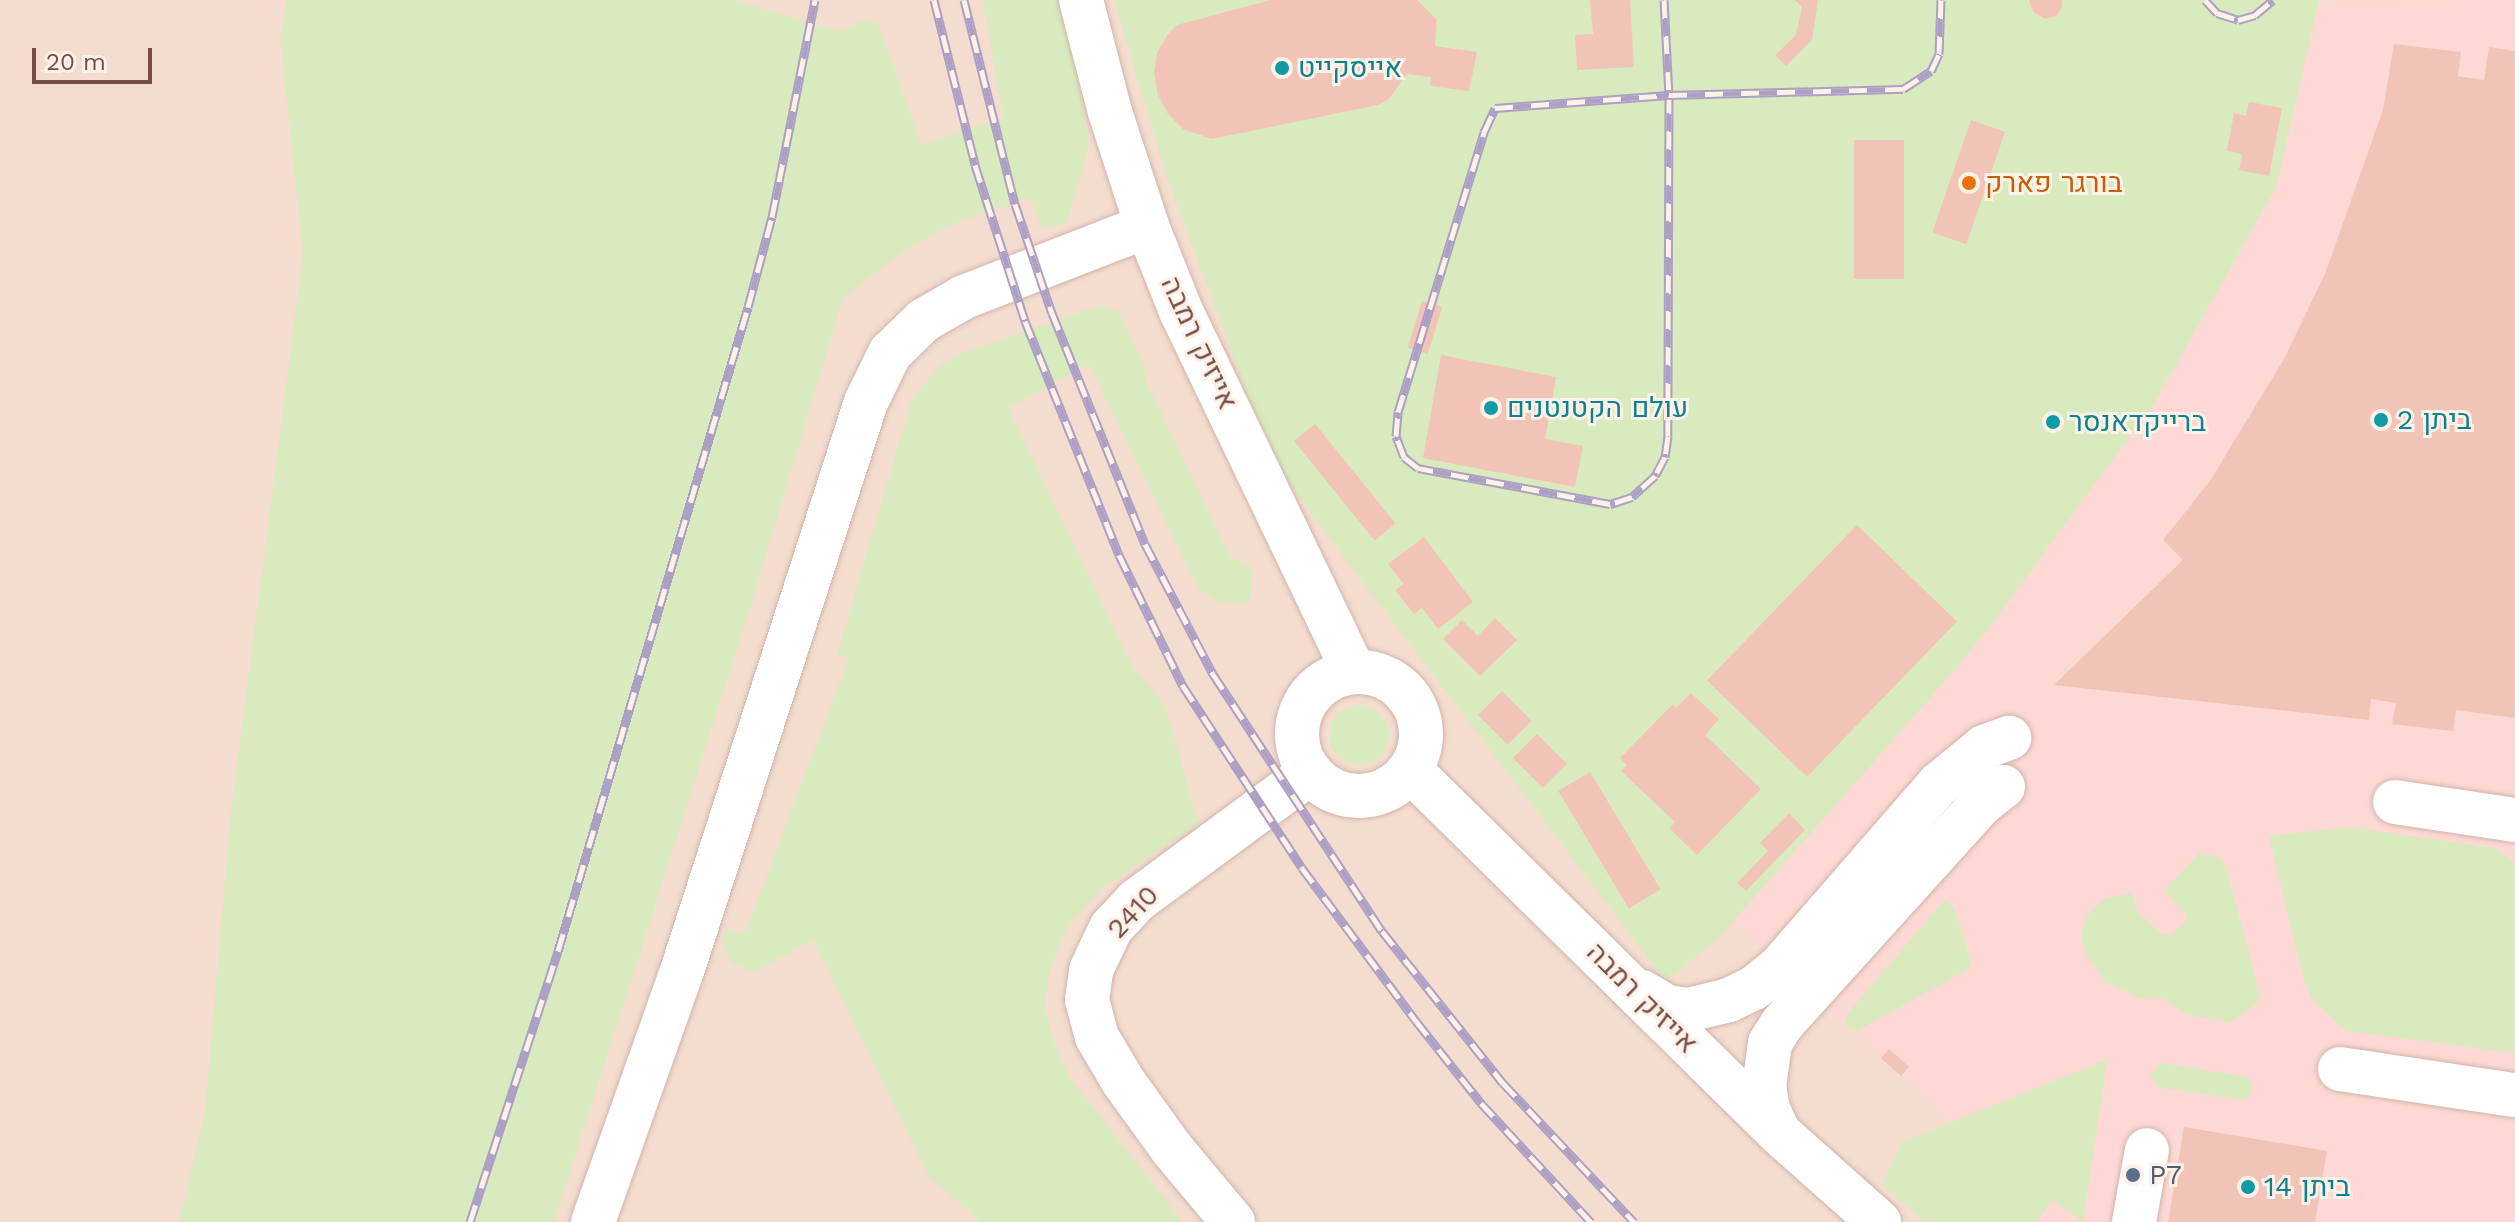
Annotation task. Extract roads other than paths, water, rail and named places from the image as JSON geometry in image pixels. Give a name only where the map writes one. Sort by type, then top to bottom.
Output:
[{"type":"street","name":"אייזיק רמבה","points":[[1081,0],[1110,112],[1147,226],[1181,311],[1354,672]]},
{"type":"street","points":[[593,1222],[687,956],[866,402],[890,353],[924,320],[964,297],[1147,226]]},
{"type":"street","points":[[1354,672],[1374,674],[1393,681],[1408,695],[1418,713],[1420,743],[1410,770],[1396,784],[1380,793],[1361,796],[1325,785],[1311,772],[1298,742],[1302,709],[1323,683],[1354,672]]},
{"type":"street","points":[[1630,985],[1667,1007],[1688,1010],[1729,1000],[1754,988],[1779,968],[1939,784],[1984,747],[2009,738]]},
{"type":"street","name":"אייזיק רמבה","points":[[1410,770],[1779,1133],[1879,1222]]},
{"type":"street","name":"2410","points":[[1233,1222],[1156,1126],[1097,1037],[1087,1000],[1091,970],[1111,928],[1136,901],[1311,772]]},
{"type":"street","points":[[1779,1133],[1768,1109],[1764,1087],[1770,1043],[1782,1024],[1981,804],[2003,787]]},
{"type":"street","points":[[2395,802],[2515,820]]},
{"type":"street","points":[[2340,1069],[2515,1095]]},
{"type":"street","points":[[2134,1222],[2147,1150]]},
{"type":"railway","points":[[470,1222],[558,951],[748,307],[772,217],[815,0]]},
{"type":"railway","points":[[934,0],[975,165],[1025,321],[1119,555],[1183,686],[1302,868],[1416,1021],[1481,1103],[1591,1222]]},
{"type":"railway","points":[[964,0],[1015,204],[1052,313],[1145,544],[1213,674],[1382,931],[1503,1083],[1634,1222]]},
{"type":"railway","points":[[1664,0],[1669,95],[1668,436],[1665,457],[1655,476],[1632,497],[1610,504],[1418,468],[1404,457],[1396,436],[1398,412],[1484,132],[1495,108],[1669,95],[1903,89],[1931,71],[1939,54],[1941,0]]},
{"type":"railway","points":[[2205,0],[2217,13],[2238,20],[2255,15],[2273,0]]},
{"type":"place","name":"אייסקייט","points":[[1282,68]]},
{"type":"place","name":"בורגר פארק","points":[[1969,183]]},
{"type":"place","name":"עולם הקטנטנים","points":[[1491,408]]},
{"type":"place","name":"ביתן 2","points":[[2381,420]]},
{"type":"place","name":"ברייקדאנסר","points":[[2053,422]]},
{"type":"place","name":"P7","points":[[2133,1175]]},
{"type":"place","name":"ביתן 14","points":[[2248,1187]]}]
